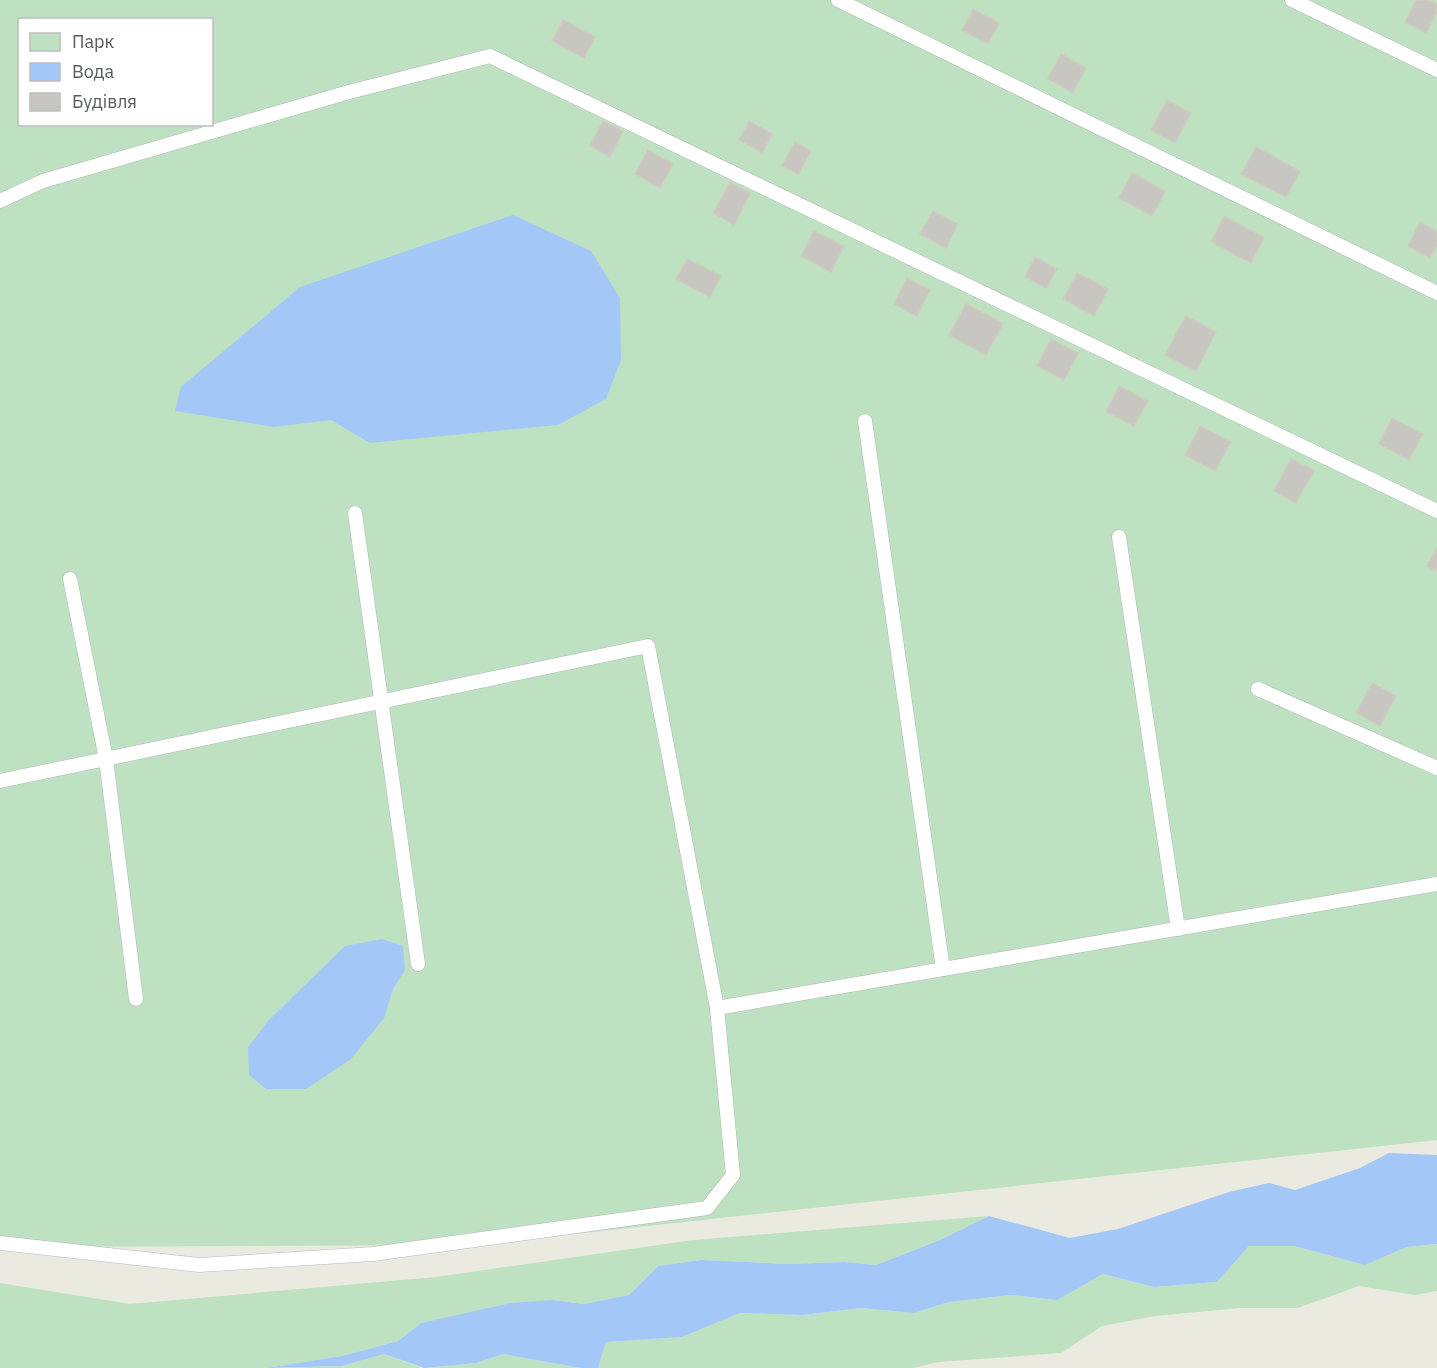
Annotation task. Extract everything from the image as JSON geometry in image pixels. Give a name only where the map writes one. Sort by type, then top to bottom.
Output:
[{"type":"lane","points":[[838,0],[1437,293]]},
{"type":"lane","points":[[1292,0],[1437,70]]},
{"type":"lane","points":[[0,201],[43,181],[349,92],[490,56],[1437,511]]},
{"type":"lane","points":[[865,421],[943,969]]},
{"type":"lane","points":[[355,513],[418,964]]},
{"type":"lane","points":[[1119,537],[1178,929]]},
{"type":"lane","points":[[70,579],[106,759],[136,999]]},
{"type":"lane","points":[[0,781],[648,646],[717,1008],[733,1175],[707,1208],[373,1254],[199,1265],[0,1243]]},
{"type":"lane","points":[[1258,689],[1437,768]]},
{"type":"lane","points":[[717,1008],[1437,884]]},
{"type":"green space","points":[[0,0],[1437,0],[1437,1140],[473,1245],[0,1247]]},
{"type":"green space","points":[[989,1216],[940,1240],[876,1265],[844,1262],[790,1264],[701,1260],[658,1266],[629,1295],[584,1304],[552,1300],[421,1323],[398,1341],[342,1356],[266,1368],[0,1368],[0,1283],[130,1304],[436,1277],[693,1240]]},
{"type":"green space","points":[[1437,1244],[1437,1291],[1415,1295],[1359,1286],[1298,1308],[1240,1308],[1155,1316],[1102,1326],[1061,1353],[938,1362],[913,1368],[598,1368],[606,1342],[682,1337],[740,1313],[803,1315],[861,1308],[914,1313],[949,1302],[1011,1295],[1056,1300],[1103,1274],[1154,1287],[1217,1282],[1249,1246],[1294,1246],[1365,1265],[1407,1247]]},
{"type":"green space","points":[[384,1354],[422,1368],[276,1368],[342,1366]]},
{"type":"green space","points":[[503,1354],[581,1368],[424,1368],[477,1363]]},
{"type":"water","points":[[513,215],[591,251],[620,298],[621,360],[606,399],[558,425],[370,443],[331,420],[274,427],[175,411],[181,387],[300,287]]},
{"type":"water","points":[[382,939],[403,946],[405,970],[393,989],[384,1018],[351,1059],[306,1089],[266,1089],[249,1075],[248,1047],[268,1021],[345,946]]},
{"type":"water","points":[[1389,1153],[1437,1155],[1437,1244],[1407,1247],[1365,1265],[1294,1246],[1249,1246],[1217,1282],[1154,1287],[1103,1274],[1057,1300],[1011,1295],[949,1302],[914,1313],[861,1308],[803,1315],[740,1313],[682,1337],[606,1342],[598,1368],[581,1368],[503,1354],[477,1363],[424,1368],[384,1354],[342,1366],[266,1368],[342,1356],[398,1341],[421,1323],[511,1303],[552,1300],[584,1304],[629,1295],[658,1266],[701,1260],[790,1264],[844,1262],[876,1265],[940,1240],[989,1216],[1070,1238],[1118,1229],[1229,1192],[1269,1183],[1295,1190],[1360,1168]]},
{"type":"building","points":[[1416,0],[1429,0],[1437,4],[1437,12],[1426,33],[1405,22]]},
{"type":"building","points":[[973,9],[999,23],[988,44],[962,30]]},
{"type":"building","points":[[563,20],[595,37],[584,58],[552,41]]},
{"type":"building","points":[[1061,54],[1086,68],[1073,93],[1048,79]]},
{"type":"building","points":[[1167,100],[1191,113],[1175,143],[1151,130]]},
{"type":"building","points":[[603,121],[623,131],[610,157],[590,146]]},
{"type":"building","points":[[749,121],[772,134],[762,153],[739,140]]},
{"type":"building","points":[[795,142],[811,151],[798,174],[782,166]]},
{"type":"building","points":[[1256,147],[1300,171],[1286,197],[1241,174]]},
{"type":"building","points":[[648,150],[673,164],[660,188],[635,174]]},
{"type":"building","points":[[1132,173],[1165,191],[1152,216],[1119,198]]},
{"type":"building","points":[[730,182],[750,193],[734,225],[713,213]]},
{"type":"building","points":[[933,211],[958,224],[946,248],[920,234]]},
{"type":"building","points":[[1224,216],[1264,237],[1251,263],[1211,242]]},
{"type":"building","points":[[1420,222],[1437,231],[1437,245],[1430,258],[1408,246]]},
{"type":"building","points":[[814,231],[844,246],[831,272],[801,256]]},
{"type":"building","points":[[1035,257],[1057,269],[1046,288],[1025,277]]},
{"type":"building","points":[[687,259],[721,276],[710,297],[676,279]]},
{"type":"building","points":[[1077,273],[1108,289],[1094,316],[1063,299]]},
{"type":"building","points":[[907,278],[930,290],[917,316],[894,304]]},
{"type":"building","points":[[966,304],[1003,323],[986,355],[949,335]]},
{"type":"building","points":[[1186,316],[1216,332],[1196,371],[1165,355]]},
{"type":"building","points":[[1051,339],[1078,353],[1064,380],[1037,366]]},
{"type":"building","points":[[1119,386],[1148,401],[1134,426],[1106,412]]},
{"type":"building","points":[[1392,418],[1423,434],[1409,460],[1379,444]]},
{"type":"building","points":[[1200,426],[1231,442],[1215,471],[1185,455]]},
{"type":"building","points":[[1291,459],[1314,470],[1296,503],[1274,491]]},
{"type":"building","points":[[1437,548],[1437,571],[1427,566]]},
{"type":"building","points":[[1372,683],[1396,696],[1380,726],[1356,713]]}]
